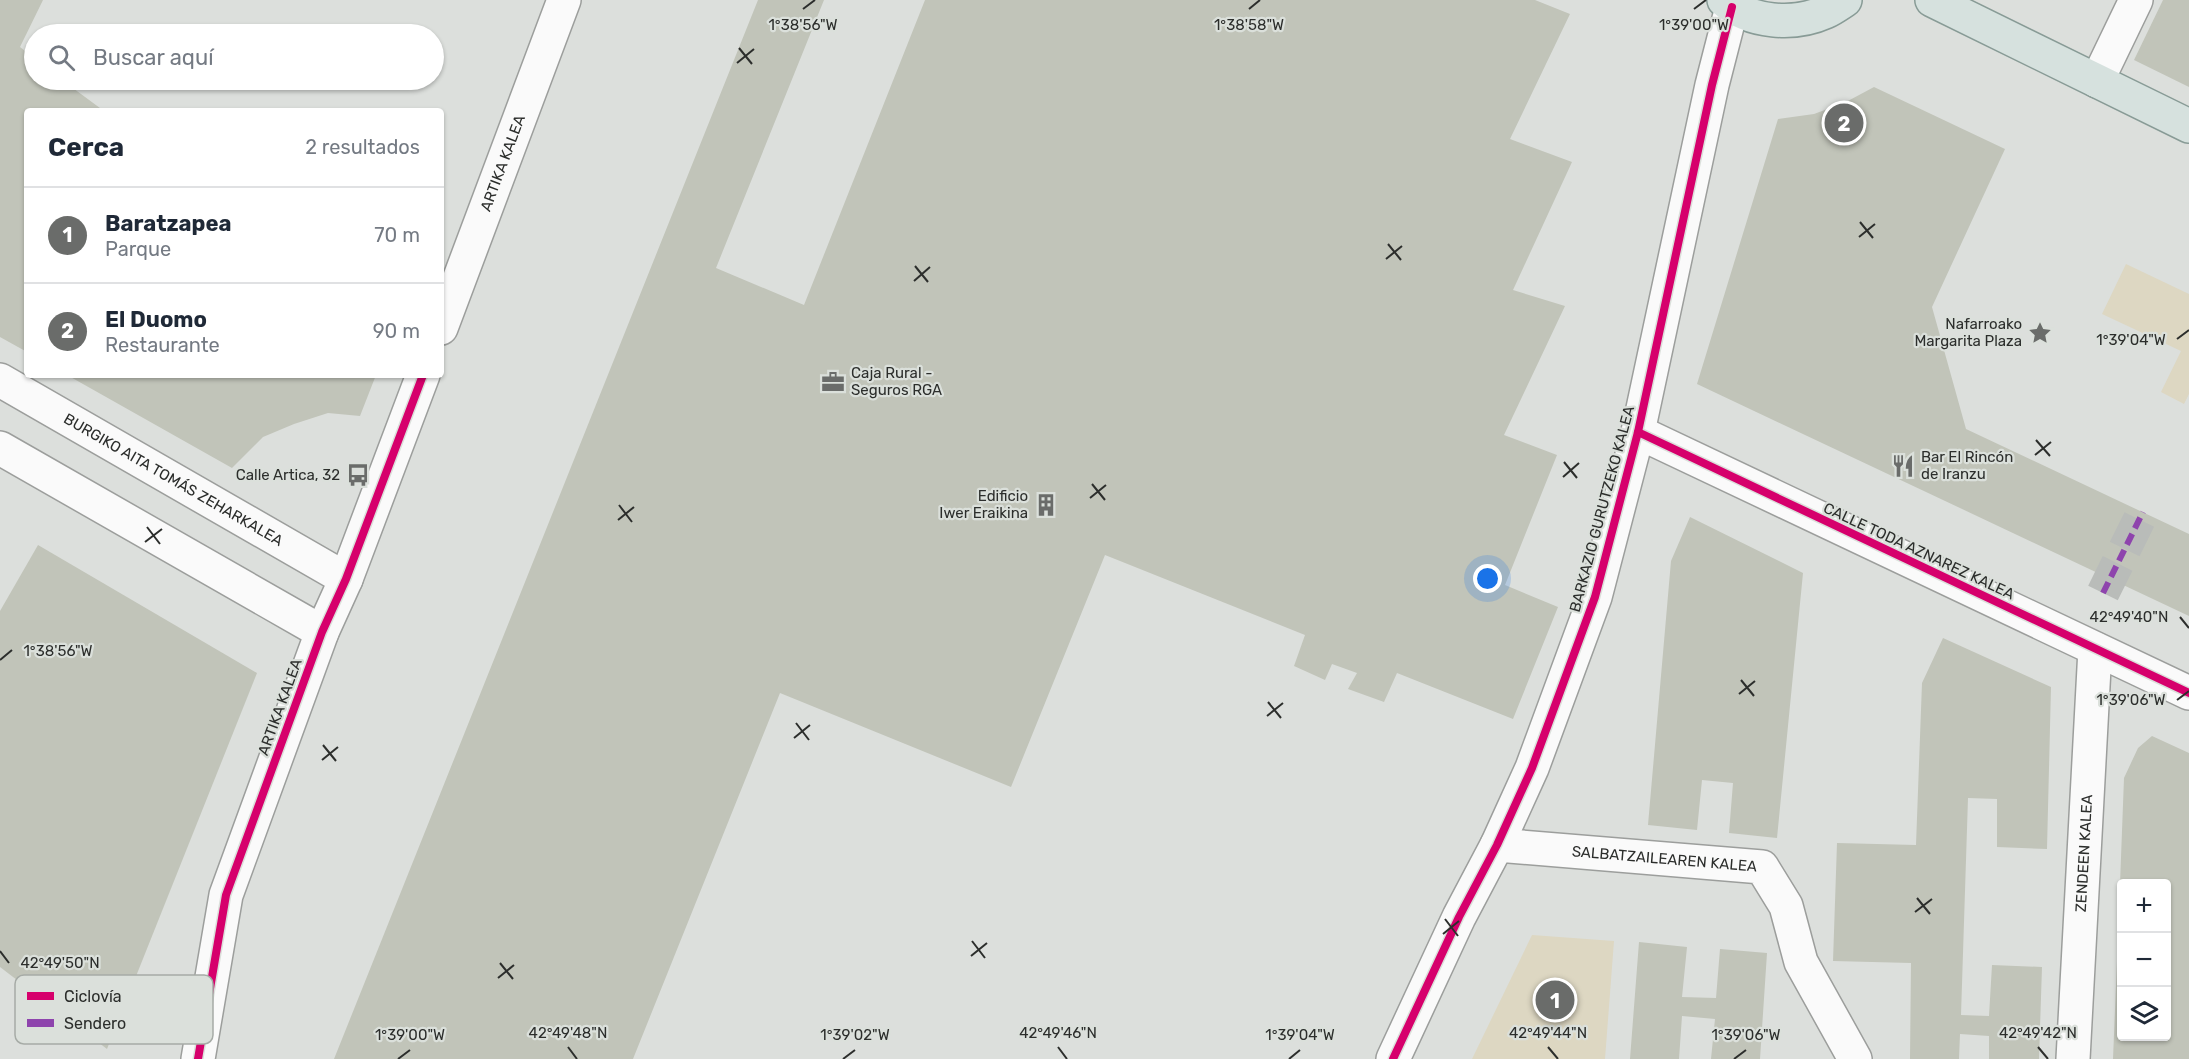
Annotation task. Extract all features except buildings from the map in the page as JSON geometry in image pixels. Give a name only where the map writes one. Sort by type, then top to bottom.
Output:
[{"type":"main road","points":[[1727,3],[1762,19],[1794,21],[1825,12],[1845,0]]},
{"type":"main road","points":[[1932,0],[2189,126]]},
{"type":"street","name":"ARTIKA KALEA","points":[[444,320],[564,0]]},
{"type":"street","points":[[2097,81],[2136,0]]},
{"type":"street","name":"BARKAZIO GURUTZEKO KALEA","points":[[1393,1059],[1532,768],[1595,597],[1638,432],[1712,85],[1727,3]]},
{"type":"street","name":"ARTIKA KALEA","points":[[212,975],[226,895],[322,632],[346,579],[422,378]]},
{"type":"street","name":"BURGIKO AITA TOMÁS ZEHARKALEA","points":[[0,380],[346,579]]},
{"type":"street","name":"CALLE TODA AZNAREZ KALEA","points":[[1638,432],[2189,693]]},
{"type":"street","points":[[0,448],[322,632]]},
{"type":"street","name":"ZENDEEN KALEA","points":[[2073,1059],[2096,649]]},
{"type":"street","name":"SALBATZAILEAREN KALEA","points":[[1497,845],[1762,867],[1786,906],[1801,962],[1855,1059]]},
{"type":"street","name":"ARTIKA KALEA","points":[[198,1059],[201,1044]]},
{"type":"shaded area","points":[[2126,264],[2189,294],[2189,394],[2184,404],[2161,392],[2181,351],[2102,314]]},
{"type":"shaded area","points":[[1532,935],[1614,941],[1605,1059],[1472,1059]]},
{"type":"tunnel","points":[[2103,593],[2143,512]]},
{"type":"marked path","points":[[2103,593],[2143,512]]},
{"type":"cycle path","points":[[1393,1059],[1532,768],[1595,597],[1638,432],[1712,85],[1732,7]]},
{"type":"cycle path","points":[[212,975],[226,895],[322,632],[346,579],[422,378]]},
{"type":"cycle path","points":[[1638,432],[2189,693]]},
{"type":"cycle path","points":[[198,1059],[201,1044]]},
{"type":"place","name":"El Duomo","points":[[1844,123]]},
{"type":"place","name":"Nafarroako Margarita Plaza","points":[[2040,333]]},
{"type":"place","name":"Caja Rural - Seguros RGA","points":[[833,382]]},
{"type":"place","name":"Bar El Rincón de Iranzu","points":[[1903,466]]},
{"type":"place","name":"Calle Artica, 32","points":[[358,475]]},
{"type":"place","name":"Edificio Iwer Eraikina","points":[[1046,505]]},
{"type":"place","name":"Baratzapea","points":[[1555,1000]]}]
